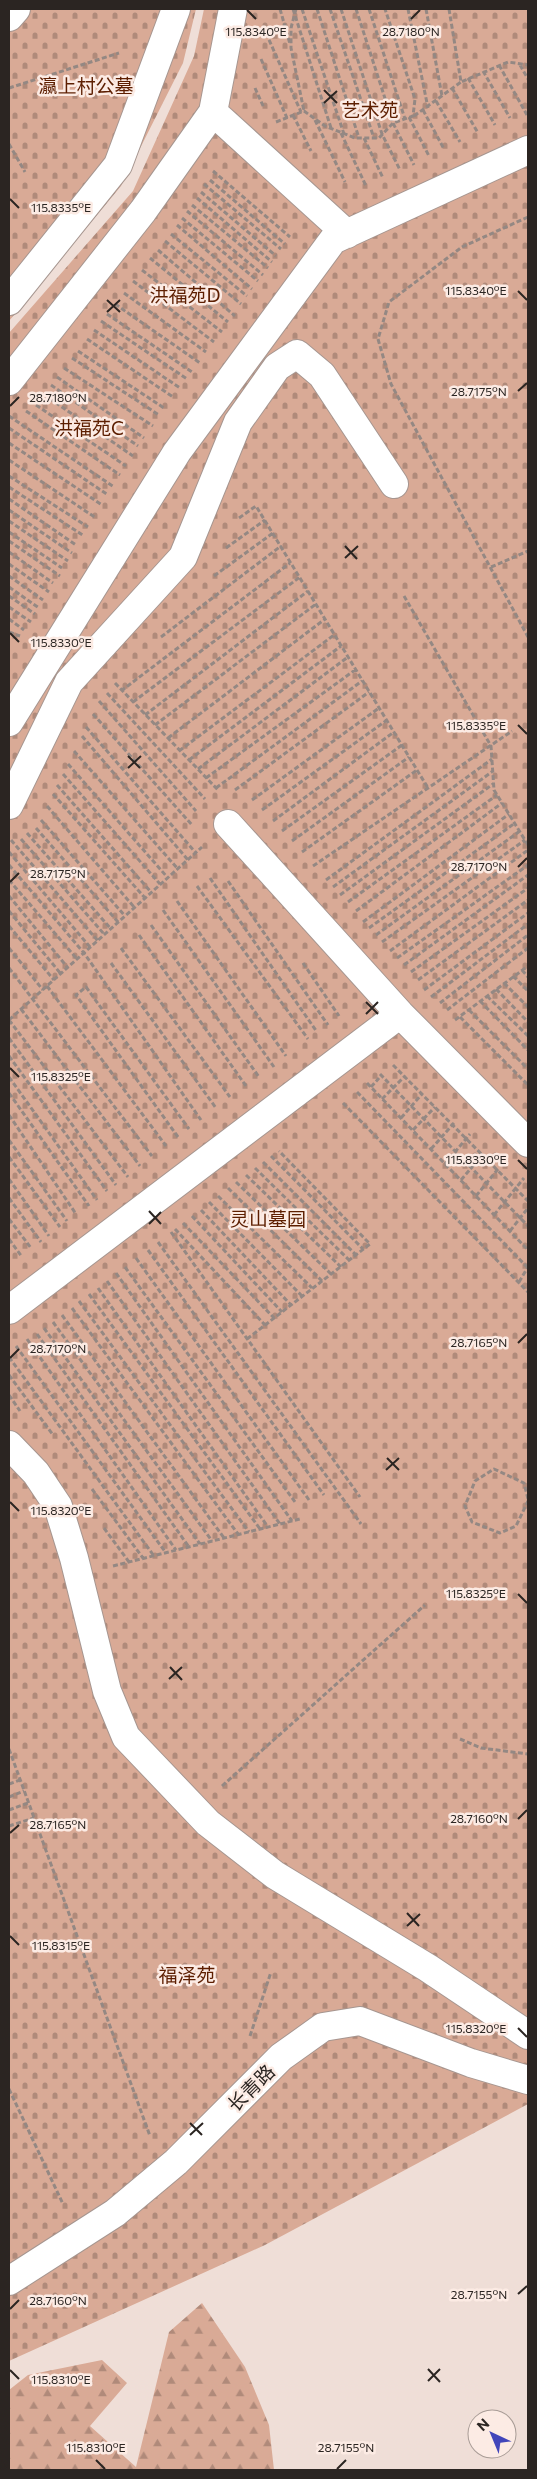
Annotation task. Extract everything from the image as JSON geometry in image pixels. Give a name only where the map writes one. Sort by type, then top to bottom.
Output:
[{"type":"street","points":[[9,17],[16,9]]},
{"type":"street","points":[[9,300],[118,165],[176,9]]},
{"type":"street","points":[[104,259],[213,112],[233,9]]},
{"type":"street","points":[[213,112],[238,135],[373,222]]},
{"type":"street","points":[[9,722],[196,433],[334,240],[479,173]]},
{"type":"street","points":[[41,744],[183,556],[238,422],[277,366],[297,354],[322,375],[394,484]]},
{"type":"street","points":[[229,821],[283,886],[399,1013],[528,1142]]},
{"type":"street","points":[[9,1310],[399,1013]]},
{"type":"street","points":[[9,1445],[36,1473],[58,1506],[78,1575],[107,1690],[126,1737],[208,1823],[276,1875],[428,1968],[528,2035]]},
{"type":"street","name":"长青路","points":[[9,2280],[116,2213],[176,2162],[281,2056],[323,2027],[360,2021],[471,2063],[528,2080]]},
{"type":"path","points":[[280,9],[292,51],[303,112]]},
{"type":"path","points":[[292,51],[291,28],[295,9]]},
{"type":"path","points":[[302,9],[373,222]]},
{"type":"path","points":[[317,9],[359,138]]},
{"type":"path","points":[[330,9],[374,138]]},
{"type":"path","points":[[341,9],[382,134]]},
{"type":"path","points":[[356,9],[393,124],[479,173]]},
{"type":"path","points":[[369,9],[409,118],[479,173]]},
{"type":"path","points":[[385,9],[415,99],[409,118]]},
{"type":"path","points":[[408,9],[428,108]]},
{"type":"path","points":[[426,9],[442,96]]},
{"type":"path","points":[[449,9],[461,82]]},
{"type":"path","points":[[295,15],[331,128]]},
{"type":"path","points":[[266,32],[303,112],[331,128],[359,138],[379,138],[393,124],[428,108],[452,88],[483,71],[508,62],[528,65]]},
{"type":"path","points":[[9,88],[119,53]]},
{"type":"path","points":[[260,55],[287,118]]},
{"type":"path","points":[[520,64],[528,79]]},
{"type":"path","points":[[499,65],[528,117]]},
{"type":"path","points":[[479,173],[483,71]]},
{"type":"path","points":[[468,78],[479,173]]},
{"type":"path","points":[[452,88],[479,173]]},
{"type":"path","points":[[436,100],[479,173]]},
{"type":"path","points":[[423,110],[479,173]]},
{"type":"path","points":[[238,135],[303,112]]},
{"type":"path","points":[[315,118],[373,222]]},
{"type":"path","points":[[364,138],[373,222]]},
{"type":"path","points":[[9,144],[26,172]]},
{"type":"path","points":[[528,217],[462,247],[389,302],[378,339],[391,384],[528,637]]},
{"type":"path","points":[[104,259],[196,433]]},
{"type":"path","points":[[104,259],[196,433]]},
{"type":"path","points":[[104,259],[196,433]]},
{"type":"path","points":[[104,259],[196,433]]},
{"type":"path","points":[[104,259],[196,433]]},
{"type":"path","points":[[104,259],[196,433]]},
{"type":"path","points":[[104,259],[196,433]]},
{"type":"path","points":[[104,259],[196,433]]},
{"type":"path","points":[[104,259],[196,433]]},
{"type":"path","points":[[104,259],[196,433]]},
{"type":"path","points":[[104,259],[196,433]]},
{"type":"path","points":[[104,259],[196,433]]},
{"type":"path","points":[[104,259],[196,433]]},
{"type":"path","points":[[104,259],[196,433]]},
{"type":"path","points":[[104,259],[196,433]]},
{"type":"path","points":[[104,259],[196,433]]},
{"type":"path","points":[[104,259],[196,433]]},
{"type":"path","points":[[104,259],[196,433]]},
{"type":"path","points":[[104,259],[196,433]]},
{"type":"path","points":[[104,259],[196,433]]},
{"type":"path","points":[[104,259],[196,433]]},
{"type":"path","points":[[104,259],[196,433]]},
{"type":"path","points":[[104,259],[196,433]]},
{"type":"path","points":[[104,259],[196,433]]},
{"type":"path","points":[[104,259],[196,433]]},
{"type":"path","points":[[104,259],[196,433]]},
{"type":"path","points":[[104,259],[196,433]]},
{"type":"path","points":[[33,403],[196,433]]},
{"type":"path","points":[[24,410],[196,433]]},
{"type":"path","points":[[9,416],[196,433]]},
{"type":"path","points":[[9,428],[196,433]]},
{"type":"path","points":[[9,443],[196,433]]},
{"type":"path","points":[[9,460],[196,433]]},
{"type":"path","points":[[9,476],[196,433]]},
{"type":"path","points":[[9,488],[196,433]]},
{"type":"path","points":[[9,499],[196,433]]},
{"type":"path","points":[[9,510],[196,433]]},
{"type":"path","points":[[9,521],[196,433]]},
{"type":"path","points":[[9,532],[196,433]]},
{"type":"path","points":[[9,541],[196,433]]},
{"type":"path","points":[[9,552],[196,433]]},
{"type":"path","points":[[9,564],[196,433]]},
{"type":"path","points":[[9,576],[196,433]]},
{"type":"path","points":[[232,523],[256,506],[428,788]]},
{"type":"path","points":[[156,641],[281,546]]},
{"type":"path","points":[[491,567],[528,550]]},
{"type":"path","points":[[122,690],[290,562]]},
{"type":"path","points":[[133,702],[300,577]]},
{"type":"path","points":[[145,715],[308,591]]},
{"type":"path","points":[[404,596],[491,746],[493,784],[497,795],[528,845]]},
{"type":"path","points":[[155,726],[316,604]]},
{"type":"path","points":[[168,738],[325,619]]},
{"type":"path","points":[[180,751],[334,634]]},
{"type":"path","points":[[189,760],[341,646]]},
{"type":"path","points":[[198,769],[348,657]]},
{"type":"path","points":[[206,778],[356,670]]},
{"type":"path","points":[[216,788],[362,680]]},
{"type":"path","points":[[233,792],[369,692]]},
{"type":"path","points":[[132,1181],[9,1020],[196,853],[229,821],[379,708]]},
{"type":"path","points":[[255,815],[386,720]]},
{"type":"path","points":[[266,826],[394,732]]},
{"type":"path","points":[[283,886],[512,732]]},
{"type":"path","points":[[41,744],[229,821]]},
{"type":"path","points":[[41,744],[229,821]]},
{"type":"path","points":[[41,744],[207,842]]},
{"type":"path","points":[[41,744],[196,853]]},
{"type":"path","points":[[41,744],[188,860]]},
{"type":"path","points":[[41,744],[178,868]]},
{"type":"path","points":[[41,744],[168,878]]},
{"type":"path","points":[[41,744],[160,884]]},
{"type":"path","points":[[41,744],[152,892]]},
{"type":"path","points":[[41,744],[145,898]]},
{"type":"path","points":[[41,744],[134,907]]},
{"type":"path","points":[[41,744],[125,916]]},
{"type":"path","points":[[41,744],[118,922]]},
{"type":"path","points":[[41,744],[111,929]]},
{"type":"path","points":[[275,836],[402,745]]},
{"type":"path","points":[[285,846],[409,757]]},
{"type":"path","points":[[321,884],[492,759]]},
{"type":"path","points":[[296,857],[417,770]]},
{"type":"path","points":[[328,891],[493,771]]},
{"type":"path","points":[[336,898],[493,784]]},
{"type":"path","points":[[343,906],[497,795]]},
{"type":"path","points":[[352,915],[502,803]]},
{"type":"path","points":[[360,924],[509,814]]},
{"type":"path","points":[[366,930],[515,822]]},
{"type":"path","points":[[373,938],[520,831]]},
{"type":"path","points":[[15,832],[104,934]]},
{"type":"path","points":[[9,838],[98,941]]},
{"type":"path","points":[[380,944],[525,840]]},
{"type":"path","points":[[388,953],[528,850]]},
{"type":"path","points":[[9,852],[90,947]]},
{"type":"path","points":[[395,960],[528,864]]},
{"type":"path","points":[[9,865],[84,953],[202,1121]]},
{"type":"path","points":[[401,967],[528,875]]},
{"type":"path","points":[[224,876],[334,1033],[345,1024],[399,1013],[528,913]]},
{"type":"path","points":[[210,878],[318,1033]]},
{"type":"path","points":[[9,880],[77,959]]},
{"type":"path","points":[[197,886],[308,1040]]},
{"type":"path","points":[[408,974],[528,888]]},
{"type":"path","points":[[9,896],[68,968]]},
{"type":"path","points":[[415,982],[528,900]]},
{"type":"path","points":[[177,901],[287,1057]]},
{"type":"path","points":[[163,910],[279,1075]]},
{"type":"path","points":[[9,911],[61,974]]},
{"type":"path","points":[[430,997],[528,924]]},
{"type":"path","points":[[151,925],[259,1078]]},
{"type":"path","points":[[9,926],[54,980]]},
{"type":"path","points":[[139,935],[247,1087]]},
{"type":"path","points":[[438,1005],[528,935]]},
{"type":"path","points":[[9,948],[43,990]]},
{"type":"path","points":[[121,948],[231,1099]]},
{"type":"path","points":[[444,1012],[528,948]]},
{"type":"path","points":[[111,962],[218,1110]]},
{"type":"path","points":[[426,1041],[528,966]]},
{"type":"path","points":[[9,968],[154,1159]]},
{"type":"path","points":[[522,970],[528,977]]},
{"type":"path","points":[[513,976],[528,991]]},
{"type":"path","points":[[504,983],[528,1007]]},
{"type":"path","points":[[47,986],[167,1147]]},
{"type":"path","points":[[179,1138],[76,995],[86,987],[190,1130]]},
{"type":"path","points":[[496,990],[528,1022]]},
{"type":"path","points":[[487,996],[528,1036]]},
{"type":"path","points":[[480,1001],[528,1050]]},
{"type":"path","points":[[21,1009],[143,1169]]},
{"type":"path","points":[[469,1010],[528,1069]]},
{"type":"path","points":[[460,1016],[528,1085]]},
{"type":"path","points":[[9,1038],[120,1190]]},
{"type":"path","points":[[9,1056],[110,1196]]},
{"type":"path","points":[[387,1059],[528,1200]]},
{"type":"path","points":[[382,1099],[411,1070]]},
{"type":"path","points":[[377,1071],[528,1226]]},
{"type":"path","points":[[9,1077],[100,1204]]},
{"type":"path","points":[[361,1077],[528,1250]]},
{"type":"path","points":[[351,1086],[528,1267],[518,1282]]},
{"type":"path","points":[[400,1118],[428,1087]]},
{"type":"path","points":[[9,1092],[92,1211]]},
{"type":"path","points":[[340,1100],[528,1292]]},
{"type":"path","points":[[413,1130],[441,1101]]},
{"type":"path","points":[[9,1115],[80,1220]]},
{"type":"path","points":[[431,1149],[458,1118]]},
{"type":"path","points":[[445,1164],[472,1132]]},
{"type":"path","points":[[9,1140],[72,1227]]},
{"type":"path","points":[[461,1180],[488,1148]]},
{"type":"path","points":[[9,1157],[64,1234]]},
{"type":"path","points":[[476,1196],[503,1163]]},
{"type":"path","points":[[494,1214],[528,1174]]},
{"type":"path","points":[[9,1179],[53,1242]]},
{"type":"path","points":[[164,1193],[370,1244],[246,1338]]},
{"type":"path","points":[[164,1193],[364,1249]]},
{"type":"path","points":[[164,1193],[356,1255]]},
{"type":"path","points":[[164,1193],[350,1260]]},
{"type":"path","points":[[164,1193],[341,1267]]},
{"type":"path","points":[[164,1193],[331,1274]]},
{"type":"path","points":[[164,1193],[322,1281]]},
{"type":"path","points":[[164,1193],[312,1288]]},
{"type":"path","points":[[164,1193],[302,1296]]},
{"type":"path","points":[[164,1193],[291,1305]]},
{"type":"path","points":[[164,1193],[282,1312]]},
{"type":"path","points":[[164,1193],[274,1318]]},
{"type":"path","points":[[164,1193],[265,1325]]},
{"type":"path","points":[[164,1193],[246,1338],[360,1497]]},
{"type":"path","points":[[164,1193],[324,1495]]},
{"type":"path","points":[[164,1193],[309,1500]]},
{"type":"path","points":[[164,1193],[295,1502]]},
{"type":"path","points":[[164,1193],[292,1521]]},
{"type":"path","points":[[164,1193],[280,1524]]},
{"type":"path","points":[[164,1193],[362,1524]]},
{"type":"path","points":[[164,1193],[268,1527]]},
{"type":"path","points":[[164,1193],[260,1529]]},
{"type":"path","points":[[9,1198],[46,1250]]},
{"type":"path","points":[[510,1231],[528,1208]]},
{"type":"path","points":[[9,1219],[36,1255]]},
{"type":"path","points":[[78,1298],[249,1532]]},
{"type":"path","points":[[70,1305],[238,1534]]},
{"type":"path","points":[[62,1315],[224,1538]]},
{"type":"path","points":[[53,1322],[212,1541]]},
{"type":"path","points":[[44,1327],[200,1544]]},
{"type":"path","points":[[34,1329],[189,1547]]},
{"type":"path","points":[[25,1337],[176,1550]]},
{"type":"path","points":[[16,1346],[166,1553]]},
{"type":"path","points":[[9,1357],[154,1556]]},
{"type":"path","points":[[494,1469],[524,1484],[528,1500],[526,1509],[516,1526],[500,1533],[472,1522],[465,1506],[476,1481],[494,1469]]},
{"type":"path","points":[[78,1575],[300,1519]]},
{"type":"path","points":[[196,1809],[425,1605]]},
{"type":"path","points":[[460,1739],[481,1748],[528,1754]]},
{"type":"path","points":[[9,1749],[152,2140]]},
{"type":"path","points":[[9,1784],[20,1780]]},
{"type":"path","points":[[9,1797],[24,1792]]},
{"type":"path","points":[[9,1810],[28,1803]]},
{"type":"path","points":[[9,1826],[34,1818]]},
{"type":"path","points":[[249,2040],[271,1972]]},
{"type":"path","points":[[9,2089],[63,2204]]},
{"type":"path","points":[[55,2209],[71,2198]]},
{"type":"green space","name":"瀛上村公墓","points":[[9,9],[196,9],[183,63],[121,186],[9,321]]},
{"type":"green space","name":"灵山墓园","points":[[204,9],[528,9],[528,2104],[265,2245],[9,2361],[9,333],[133,191],[194,56]]},
{"type":"green space","points":[[202,2303],[245,2367],[269,2425],[274,2470],[9,2470],[9,2390],[28,2375],[102,2360],[127,2383],[90,2426],[136,2467],[169,2332]]},
{"type":"park label","name":"艺术苑","points":[[370,110]]},
{"type":"park label","name":"洪福苑D","points":[[185,295]]},
{"type":"park label","name":"洪福苑C","points":[[89,428]]},
{"type":"park label","name":"福泽苑","points":[[187,1975]]}]
